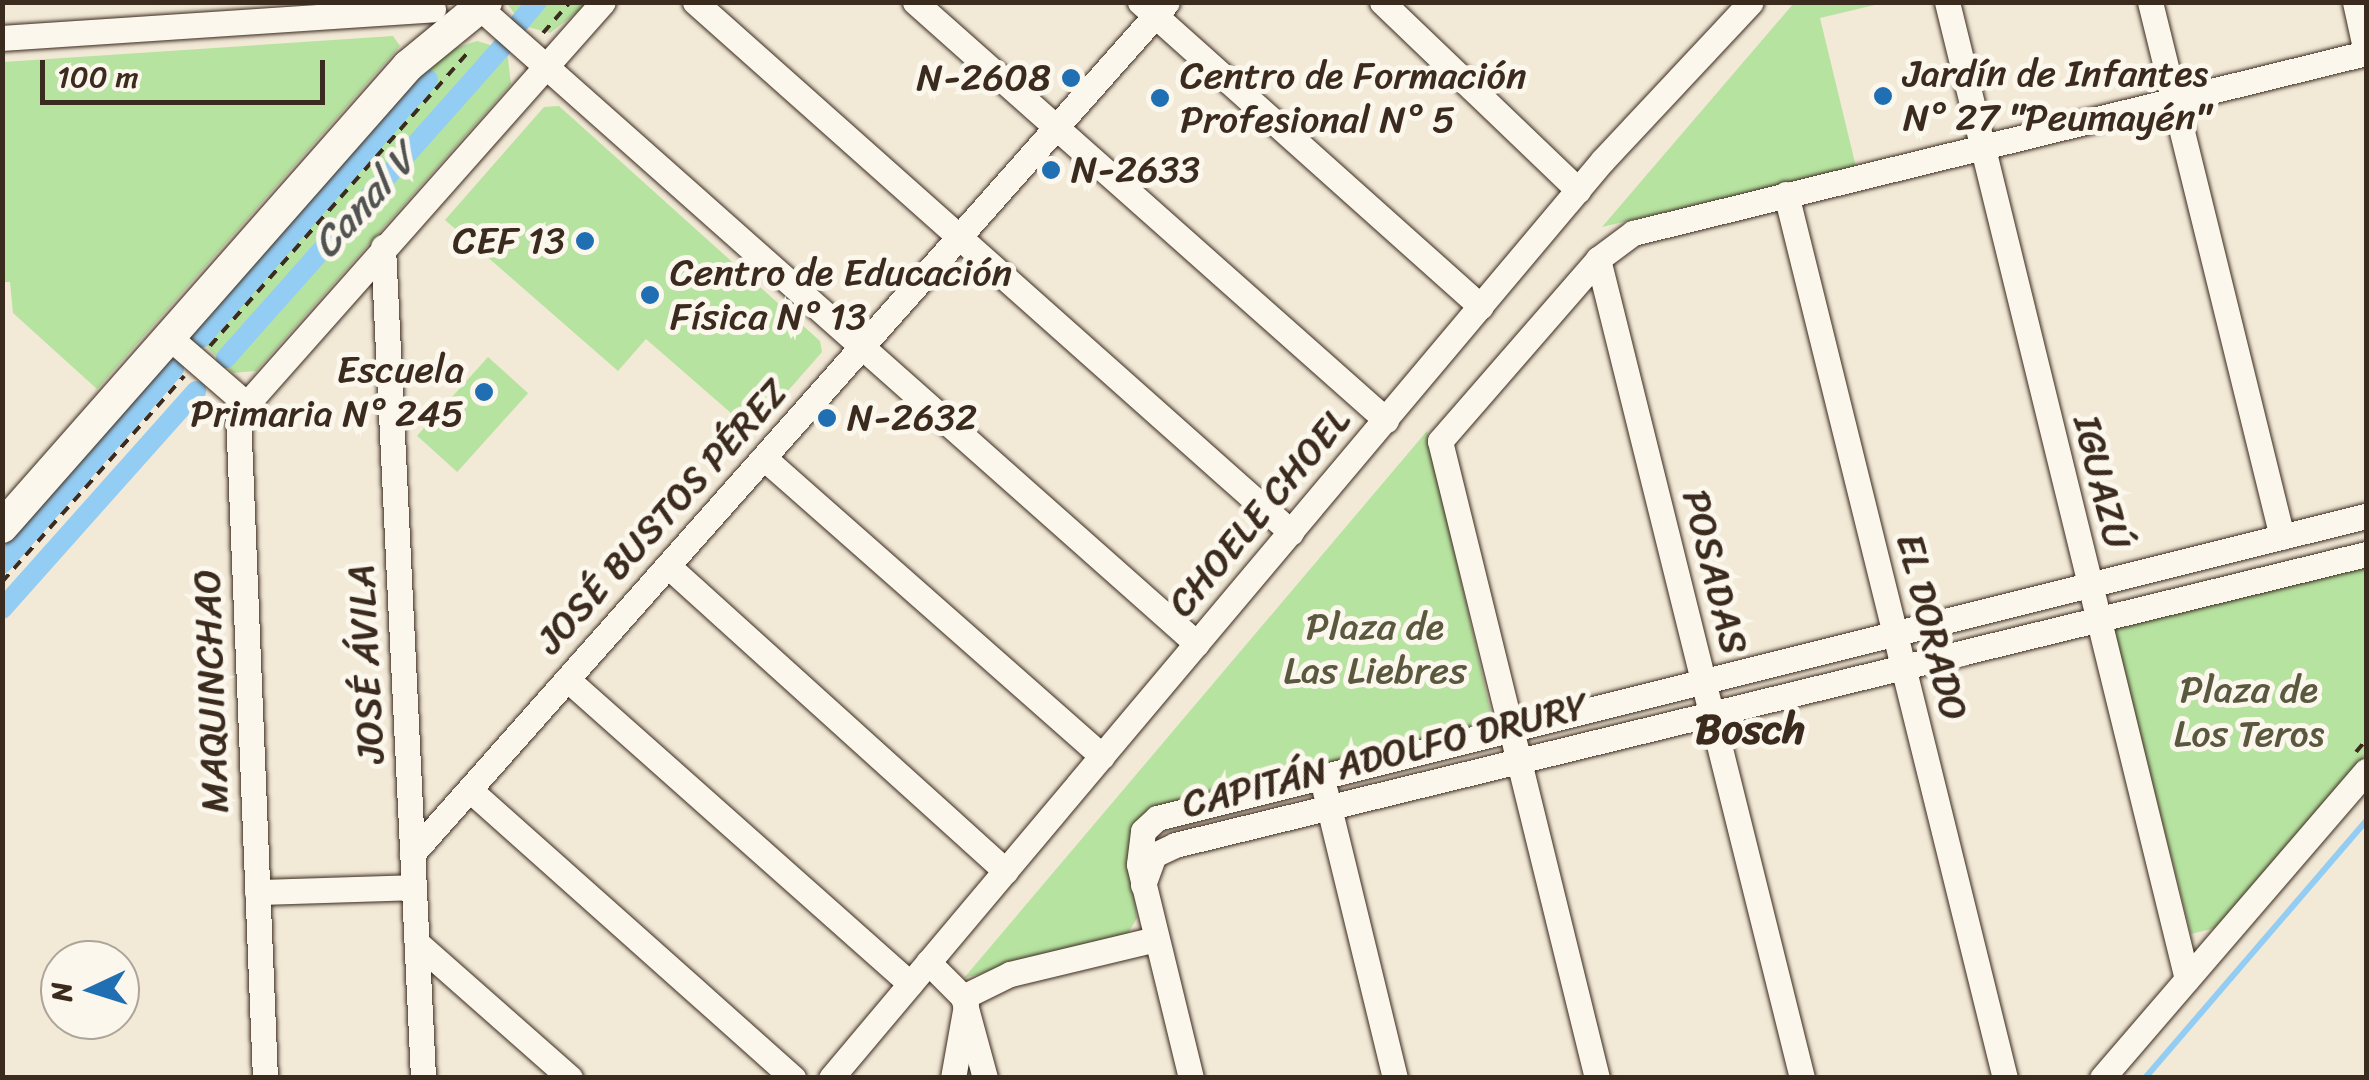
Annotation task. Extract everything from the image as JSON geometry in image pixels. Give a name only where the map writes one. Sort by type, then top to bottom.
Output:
[{"type":"main road","points":[[2,526],[434,43],[483,5]]},
{"type":"street","points":[[170,338],[244,402],[602,2]]},
{"type":"street","points":[[695,2],[1291,532]]},
{"type":"street","points":[[915,2],[1386,420]]},
{"type":"street","name":"CHOELE CHOEL","points":[[831,1078],[1578,190],[1751,2]]},
{"type":"street","name":"IGUAZÚ","points":[[1947,2],[2187,978]]},
{"type":"street","points":[[2150,2],[2282,537]]},
{"type":"street","points":[[1598,1078],[1440,441],[1598,258],[1624,238],[1786,194],[2366,52],[2354,2]]},
{"type":"street","points":[[483,5],[544,68],[1197,644]]},
{"type":"street","points":[[2,38],[432,6],[434,43]]},
{"type":"street","points":[[1154,7],[1481,307]]},
{"type":"street","name":"JOSÉ BUSTOS PÉREZ","points":[[412,854],[1056,128],[1154,7]]},
{"type":"street","points":[[1394,7],[1578,190]]},
{"type":"street","name":"EL DORADO","points":[[1786,194],[2005,1078]]},
{"type":"street","name":"JOSÉ ÁVILA","points":[[383,247],[423,1078]]},
{"type":"street","name":"POSADAS","points":[[1598,258],[1802,1078]]},
{"type":"street","name":"MAQUINCHAO","points":[[244,402],[237,426],[265,1078]]},
{"type":"street","points":[[764,458],[1102,756]]},
{"type":"street","name":"CAPITÁN ADOLFO DRURY","points":[[1143,885],[1140,842],[1157,818],[2366,516]]},
{"type":"street","name":"CAPITÁN ADOLFO DRURY","points":[[1143,885],[1164,849],[2366,554]]},
{"type":"street","points":[[668,566],[1005,872]]},
{"type":"street","points":[[568,679],[910,984]]},
{"type":"street","points":[[2102,1078],[2366,771]]},
{"type":"street","points":[[1321,775],[1395,1078]]},
{"type":"street","points":[[470,790],[793,1078]]},
{"type":"street","points":[[1143,885],[1191,1078]]},
{"type":"street","points":[[257,892],[414,887]]},
{"type":"street","points":[[965,1001],[1010,974],[1156,939]]},
{"type":"street","points":[[417,943],[570,1078]]},
{"type":"street","points":[[928,962],[965,1001],[986,1078]]},
{"type":"street","points":[[953,1078],[965,1001]]},
{"type":"path","points":[[543,33],[570,2]]},
{"type":"path","points":[[207,349],[477,41]]},
{"type":"path","points":[[2,582],[184,376]]},
{"type":"green space","points":[[589,3],[550,33],[524,26],[508,5]]},
{"type":"green space","points":[[1794,3],[1883,3],[1820,18],[1856,167],[1602,227]]},
{"type":"green space","points":[[393,36],[400,46],[97,389],[13,313],[10,282],[2,282],[3,62]]},
{"type":"green space","points":[[477,41],[507,50],[511,84],[256,371],[233,373],[192,332],[403,89],[449,50]]},
{"type":"green space","name":"Centro de Educación Física N° 13","points":[[559,106],[820,341],[822,352],[758,425],[747,427],[646,339],[618,371],[445,220],[544,107]]},
{"type":"green space","points":[[488,357],[528,393],[457,472],[417,436]]},
{"type":"green space","name":"Plaza de Las Liebres","points":[[1427,431],[1493,722],[1175,804],[1129,856],[1137,918],[1127,935],[964,978]]},
{"type":"green space","name":"Plaza de Los Teros","points":[[2366,561],[2366,754],[2215,928],[2191,934],[2113,628]]},
{"type":"waterway","points":[[520,22],[537,2]]},
{"type":"waterway","name":"Canal V","points":[[226,358],[503,46]]},
{"type":"waterway","points":[[201,338],[428,80]]},
{"type":"waterway","points":[[2,564],[174,369]]},
{"type":"waterway","name":"Canal V","points":[[2,609],[196,391]]},
{"type":"waterway","points":[[2145,1078],[2366,821]]},
{"type":"place","name":"N-2608","points":[[1071,78]]},
{"type":"place","name":"Jardín de Infantes N° 27 \"Peumayén\"","points":[[1883,96]]},
{"type":"place","name":"Centro de Formación Profesional N° 5","points":[[1160,98]]},
{"type":"place","name":"N-2633","points":[[1051,170]]},
{"type":"place","name":"CEF 13","points":[[585,241]]},
{"type":"place","name":"Centro de Educación Física N° 13","points":[[650,295]]},
{"type":"place","name":"Escuela Primaria N° 245","points":[[484,392]]},
{"type":"place","name":"N-2632","points":[[827,418]]},
{"type":"district","name":"Bosch","points":[[1750,729]]}]
